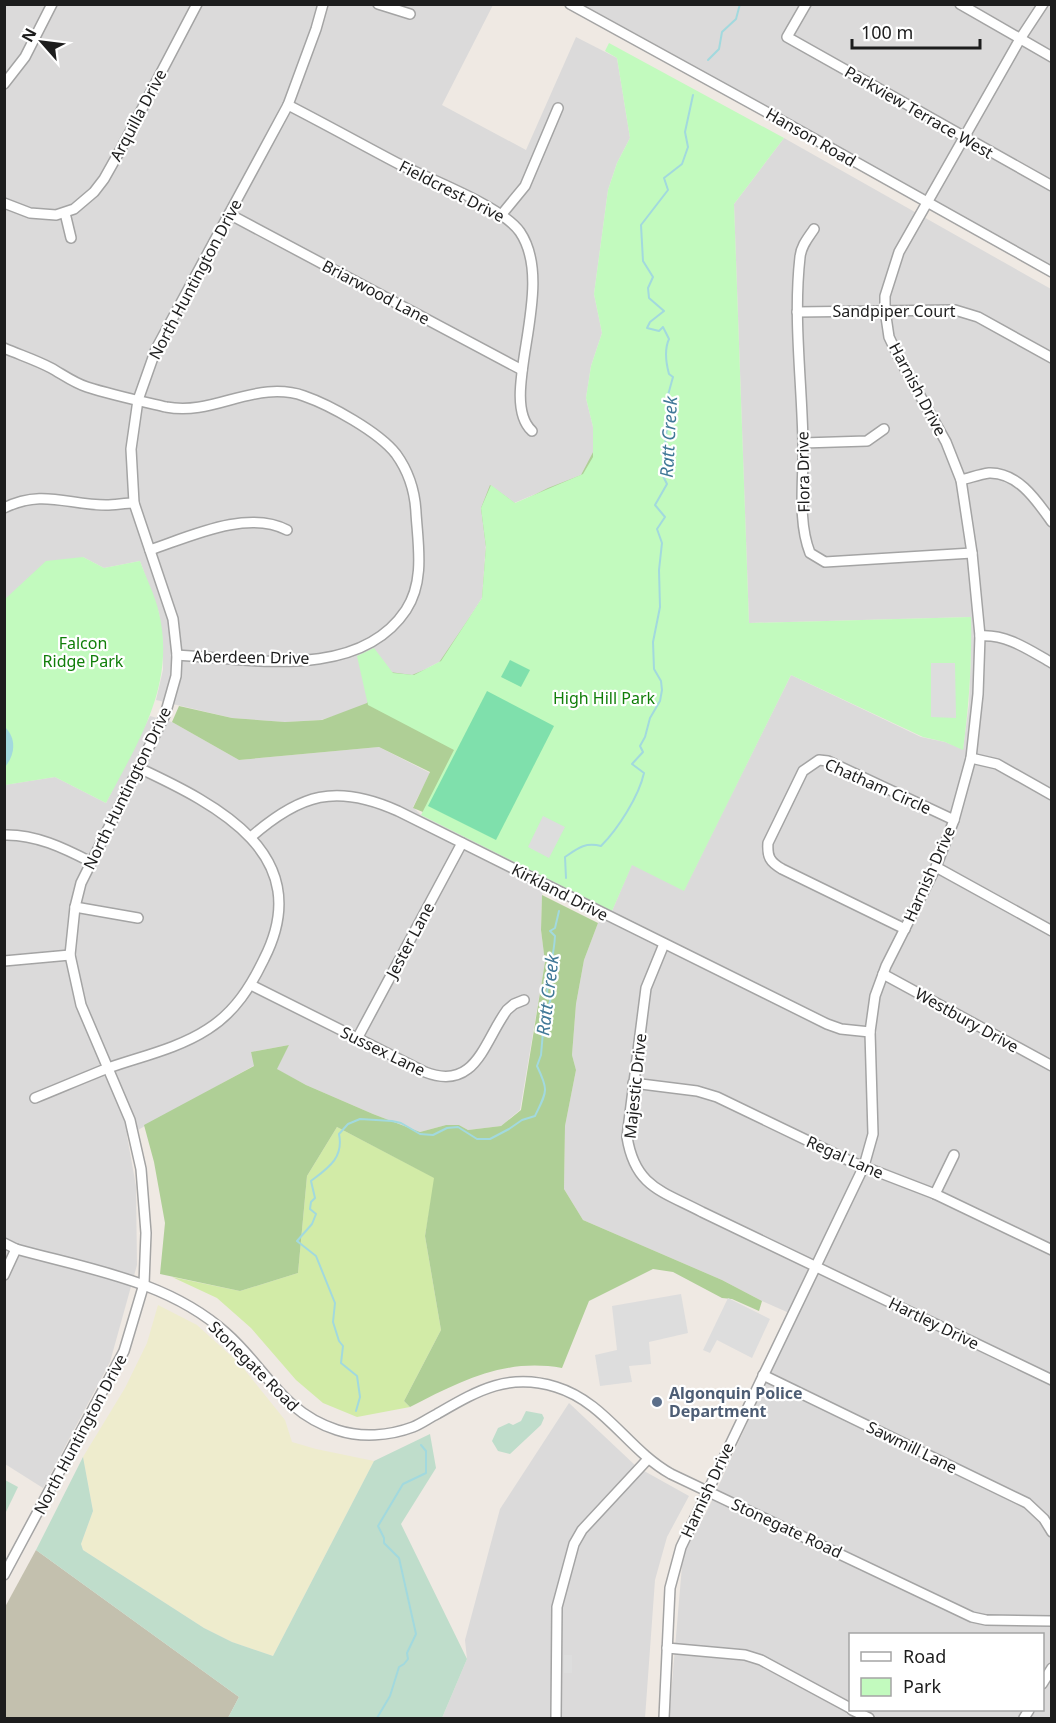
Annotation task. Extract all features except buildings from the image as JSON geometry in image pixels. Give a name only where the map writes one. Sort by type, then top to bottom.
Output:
[{"type":"street","points":[[4,84],[25,57],[52,4]]},
{"type":"street","name":"Arquilla Drive","points":[[65,213],[83,202],[104,179],[197,4]]},
{"type":"street","name":"North Huntington Drive","points":[[4,1575],[124,1352],[144,1284],[146,1233],[141,1169],[130,1120],[81,1005],[70,955],[75,907],[81,883],[165,716],[176,676],[177,655],[173,619],[134,503],[131,449],[138,400],[156,349],[288,105],[323,4]]},
{"type":"street","points":[[378,4],[410,14]]},
{"type":"street","name":"Hanson Road","points":[[570,4],[761,108],[1052,272]]},
{"type":"street","name":"Parkview Terrace West","points":[[806,4],[787,37],[1052,186]]},
{"type":"street","points":[[960,4],[1052,57]]},
{"type":"street","name":"Harnish Drive","points":[[664,1719],[673,1573],[685,1536],[864,1166],[873,1134],[870,1032],[875,996],[883,974],[936,867],[954,820],[971,758],[978,694],[980,636],[972,553],[961,480],[946,442],[898,358],[889,337],[885,296],[893,266],[927,203],[1020,39],[1043,4]]},
{"type":"street","name":"Fieldcrest Drive","points":[[288,105],[399,164],[502,214],[519,231],[526,243],[534,272],[530,325],[522,370],[520,410],[523,420],[532,431]]},
{"type":"street","points":[[502,214],[525,186],[558,108]]},
{"type":"street","points":[[4,203],[30,213],[56,215],[65,213],[71,238]]},
{"type":"street","name":"Briarwood Lane","points":[[229,214],[522,370]]},
{"type":"street","name":"Flora Drive","points":[[814,229],[800,254],[797,312],[803,443],[803,531],[810,553],[825,562],[972,553]]},
{"type":"street","name":"Sandpiper Court","points":[[797,312],[955,310],[968,313],[1052,358]]},
{"type":"street","name":"Aberdeen Drive","points":[[4,348],[50,367],[85,387],[166,407],[195,409],[269,392],[286,392],[305,396],[367,429],[389,446],[403,465],[415,493],[418,582],[404,613],[391,629],[380,638],[350,652],[308,660],[280,661],[177,655]]},
{"type":"street","points":[[803,443],[867,441],[884,429]]},
{"type":"street","points":[[961,480],[990,473],[1010,478],[1020,483],[1052,522]]},
{"type":"street","points":[[4,508],[21,501],[45,497],[105,505],[134,503]]},
{"type":"street","points":[[150,550],[218,527],[244,523],[278,525],[287,530]]},
{"type":"street","points":[[980,636],[1008,639],[1052,663]]},
{"type":"street","points":[[971,758],[997,764],[1052,795]]},
{"type":"street","name":"Chatham Circle","points":[[905,928],[772,863],[767,855],[768,843],[803,771],[819,759],[828,761],[954,820]]},
{"type":"street","points":[[35,1098],[198,1035],[223,1018],[251,985],[276,931],[280,900],[275,876],[251,837],[222,811],[139,768]]},
{"type":"street","name":"Kirkland Drive","points":[[251,837],[274,817],[314,798],[355,796],[382,804],[827,1024],[841,1029],[870,1032]]},
{"type":"street","points":[[4,835],[15,835],[45,842],[66,849],[91,862]]},
{"type":"street","name":"Jester Lane","points":[[358,1037],[462,843]]},
{"type":"street","points":[[936,867],[1052,931]]},
{"type":"street","points":[[75,907],[138,918]]},
{"type":"street","name":"Majestic Drive","points":[[664,944],[646,988],[633,1083],[627,1137],[636,1169],[646,1182],[816,1266]]},
{"type":"street","points":[[4,961],[70,955]]},
{"type":"street","name":"Westbury Drive","points":[[883,974],[1052,1066]]},
{"type":"street","name":"Sussex Lane","points":[[251,985],[436,1076],[455,1076],[472,1067],[507,1010],[524,1000]]},
{"type":"street","name":"Regal Lane","points":[[633,1083],[697,1091],[717,1097],[852,1162],[935,1194],[1052,1250]]},
{"type":"street","points":[[935,1194],[954,1155]]},
{"type":"street","name":"Stonegate Road","points":[[4,1243],[16,1249],[144,1284],[190,1306],[226,1333],[295,1408],[318,1423],[340,1431],[364,1436],[413,1427],[478,1390],[504,1383],[533,1382],[566,1390],[602,1413],[648,1459],[671,1474],[972,1617],[986,1620],[1052,1621]]},
{"type":"street","points":[[4,1275],[16,1249]]},
{"type":"street","name":"Hartley Drive","points":[[816,1266],[1052,1380]]},
{"type":"street","name":"Sawmill Lane","points":[[763,1374],[1026,1503],[1044,1519],[1052,1532]]},
{"type":"street","points":[[556,1719],[557,1607],[574,1544],[582,1530],[648,1459]]},
{"type":"street","points":[[667,1648],[745,1655],[761,1660],[849,1708]]},
{"type":"street","points":[[1044,1681],[1052,1668]]},
{"type":"street","points":[[855,1711],[869,1719]]},
{"type":"shaded area","points":[[5,5],[493,5],[442,105],[526,150],[576,37],[617,58],[630,138],[617,163],[608,190],[594,294],[602,333],[591,366],[586,398],[593,427],[593,457],[583,474],[514,503],[490,486],[482,598],[441,661],[414,675],[368,705],[321,720],[285,722],[232,718],[156,700],[163,670],[163,642],[159,613],[140,561],[104,568],[83,557],[24,582],[5,600]]},
{"type":"shaded area","points":[[575,5],[1051,5],[1051,269]]},
{"type":"shaded area","points":[[784,138],[1051,289],[1051,1718],[669,1718],[683,1554],[708,1509],[796,1316],[722,1280],[583,1220],[564,1189],[565,1126],[576,1070],[572,1055],[576,1004],[584,960],[598,923],[612,911],[632,864],[684,890],[791,675],[921,737],[963,749],[969,704],[971,617],[749,623],[734,204]]},
{"type":"shaded area","points":[[931,663],[955,663],[956,718],[931,717]]},
{"type":"shaded area","points":[[150,716],[172,722],[239,760],[379,747],[430,773],[413,807],[421,815],[547,877],[542,895],[541,930],[545,962],[520,1110],[501,1126],[468,1130],[459,1125],[446,1125],[420,1132],[306,1085],[276,1069],[289,1045],[251,1052],[255,1065],[127,1136],[136,1186],[137,1265],[110,1362],[43,1488],[5,1464],[4,785],[55,777],[106,803]]},
{"type":"shaded area","points":[[543,816],[565,827],[549,858],[528,847]]},
{"type":"shaded area","points":[[681,1294],[688,1333],[649,1342],[651,1364],[629,1366],[632,1382],[600,1386],[595,1355],[617,1350],[612,1306]]},
{"type":"shaded area","points":[[728,1298],[770,1319],[752,1358],[717,1340],[710,1353],[703,1350]]},
{"type":"shaded area","points":[[158,1305],[197,1325],[240,1364],[285,1420],[292,1442],[374,1461],[273,1656],[232,1642],[204,1628],[83,1550],[81,1544],[93,1511],[83,1457],[125,1388],[147,1343]]},
{"type":"shaded area","points":[[569,1403],[637,1467],[689,1496],[667,1537],[655,1580],[645,1718],[442,1718],[467,1659],[465,1640],[500,1509]]},
{"type":"shaded area","points":[[36,1550],[239,1697],[228,1718],[5,1718],[5,1607]]},
{"type":"shaded area","points":[[564,1655],[572,1655],[572,1673],[564,1673]]},
{"type":"green space","name":"High Hill Park","points":[[609,43],[784,138],[734,204],[749,623],[971,617],[970,684],[963,750],[945,742],[923,737],[791,675],[684,891],[632,865],[612,911],[421,815],[454,750],[368,705],[357,656],[374,648],[393,673],[414,675],[441,661],[482,598],[486,547],[481,508],[491,485],[515,503],[583,474],[593,457],[593,427],[586,398],[591,366],[602,333],[594,294],[608,190],[617,163],[630,138],[617,58],[605,51]]},
{"type":"green space","points":[[611,418],[433,816],[413,808],[430,772],[379,747],[239,760],[172,722],[179,706],[232,718],[285,722],[322,720],[367,703],[390,672],[412,675],[438,664],[482,599],[486,547],[481,508],[490,485],[516,504],[581,475]]},
{"type":"green space","name":"Falcon Ridge Park","points":[[83,557],[104,568],[140,561],[157,606],[163,639],[158,689],[151,712],[106,803],[55,777],[5,785],[4,600],[46,561]]},
{"type":"green space","points":[[510,660],[530,670],[521,687],[501,677]]},
{"type":"green space","points":[[487,691],[554,726],[496,840],[428,806]]},
{"type":"green space","points":[[542,895],[598,923],[584,960],[576,1004],[572,1055],[576,1070],[565,1126],[564,1189],[583,1220],[722,1280],[762,1301],[759,1311],[732,1299],[722,1298],[673,1272],[653,1269],[589,1301],[562,1368],[521,1366],[502,1369],[465,1381],[410,1407],[404,1401],[441,1330],[425,1236],[434,1178],[337,1127],[307,1176],[298,1273],[240,1291],[160,1274],[165,1223],[154,1162],[144,1125],[254,1066],[251,1052],[289,1045],[277,1069],[306,1085],[420,1132],[446,1125],[459,1125],[468,1130],[501,1126],[521,1110],[545,962],[541,930]]},
{"type":"green space","points":[[337,1127],[435,1178],[425,1236],[441,1330],[404,1401],[410,1407],[357,1417],[323,1403],[296,1380],[251,1328],[217,1298],[172,1277],[240,1291],[298,1273],[307,1176]]},
{"type":"green space","points":[[526,1411],[542,1414],[544,1418],[541,1425],[510,1454],[498,1451],[492,1441],[498,1428],[521,1421]]},
{"type":"green space","points":[[430,1434],[436,1468],[401,1524],[467,1659],[442,1718],[228,1718],[239,1697],[36,1550],[83,1457],[93,1511],[81,1544],[83,1550],[204,1628],[232,1642],[273,1656],[374,1461]]},
{"type":"green space","points":[[5,1480],[18,1487],[5,1514]]},
{"type":"water","points":[[5,727],[13,742],[13,752],[5,767]]},
{"type":"waterway","name":"Ratt Creek","points":[[708,60],[719,49],[722,32],[736,19],[740,4]]},
{"type":"waterway","name":"Ratt Creek","points":[[566,878],[565,857],[586,845],[601,846],[633,802],[644,773],[632,764],[643,752],[640,746],[650,718],[660,701],[662,690],[661,681],[654,669],[653,642],[660,607],[659,570],[662,543],[657,529],[665,517],[655,505],[667,484],[662,474],[670,400],[668,395],[673,377],[669,374],[667,365],[666,352],[669,339],[663,327],[659,331],[647,328],[650,322],[664,311],[649,298],[648,288],[653,277],[643,261],[641,225],[668,190],[664,178],[682,164],[688,147],[685,132],[693,95]]},
{"type":"waterway","name":"Ratt Creek","points":[[356,1411],[360,1397],[357,1376],[341,1363],[343,1346],[333,1322],[335,1303],[316,1256],[297,1241],[312,1224],[316,1214],[310,1209],[311,1202],[315,1198],[311,1181],[329,1167],[337,1156],[339,1134],[348,1124],[360,1119],[401,1123],[420,1134],[433,1135],[447,1128],[458,1127],[477,1139],[490,1139],[522,1120],[535,1116],[545,1091],[537,1066],[541,1055],[544,1020],[551,998],[547,994],[555,936],[550,931],[555,928],[559,911]]},
{"type":"waterway","name":"Ratt Creek","points":[[377,1718],[390,1696],[399,1667],[408,1659],[407,1653],[416,1634],[399,1558],[384,1543],[378,1526],[403,1484],[426,1473],[426,1451],[421,1445]]},
{"type":"place","name":"Algonquin Police Department","points":[[657,1402]]}]
